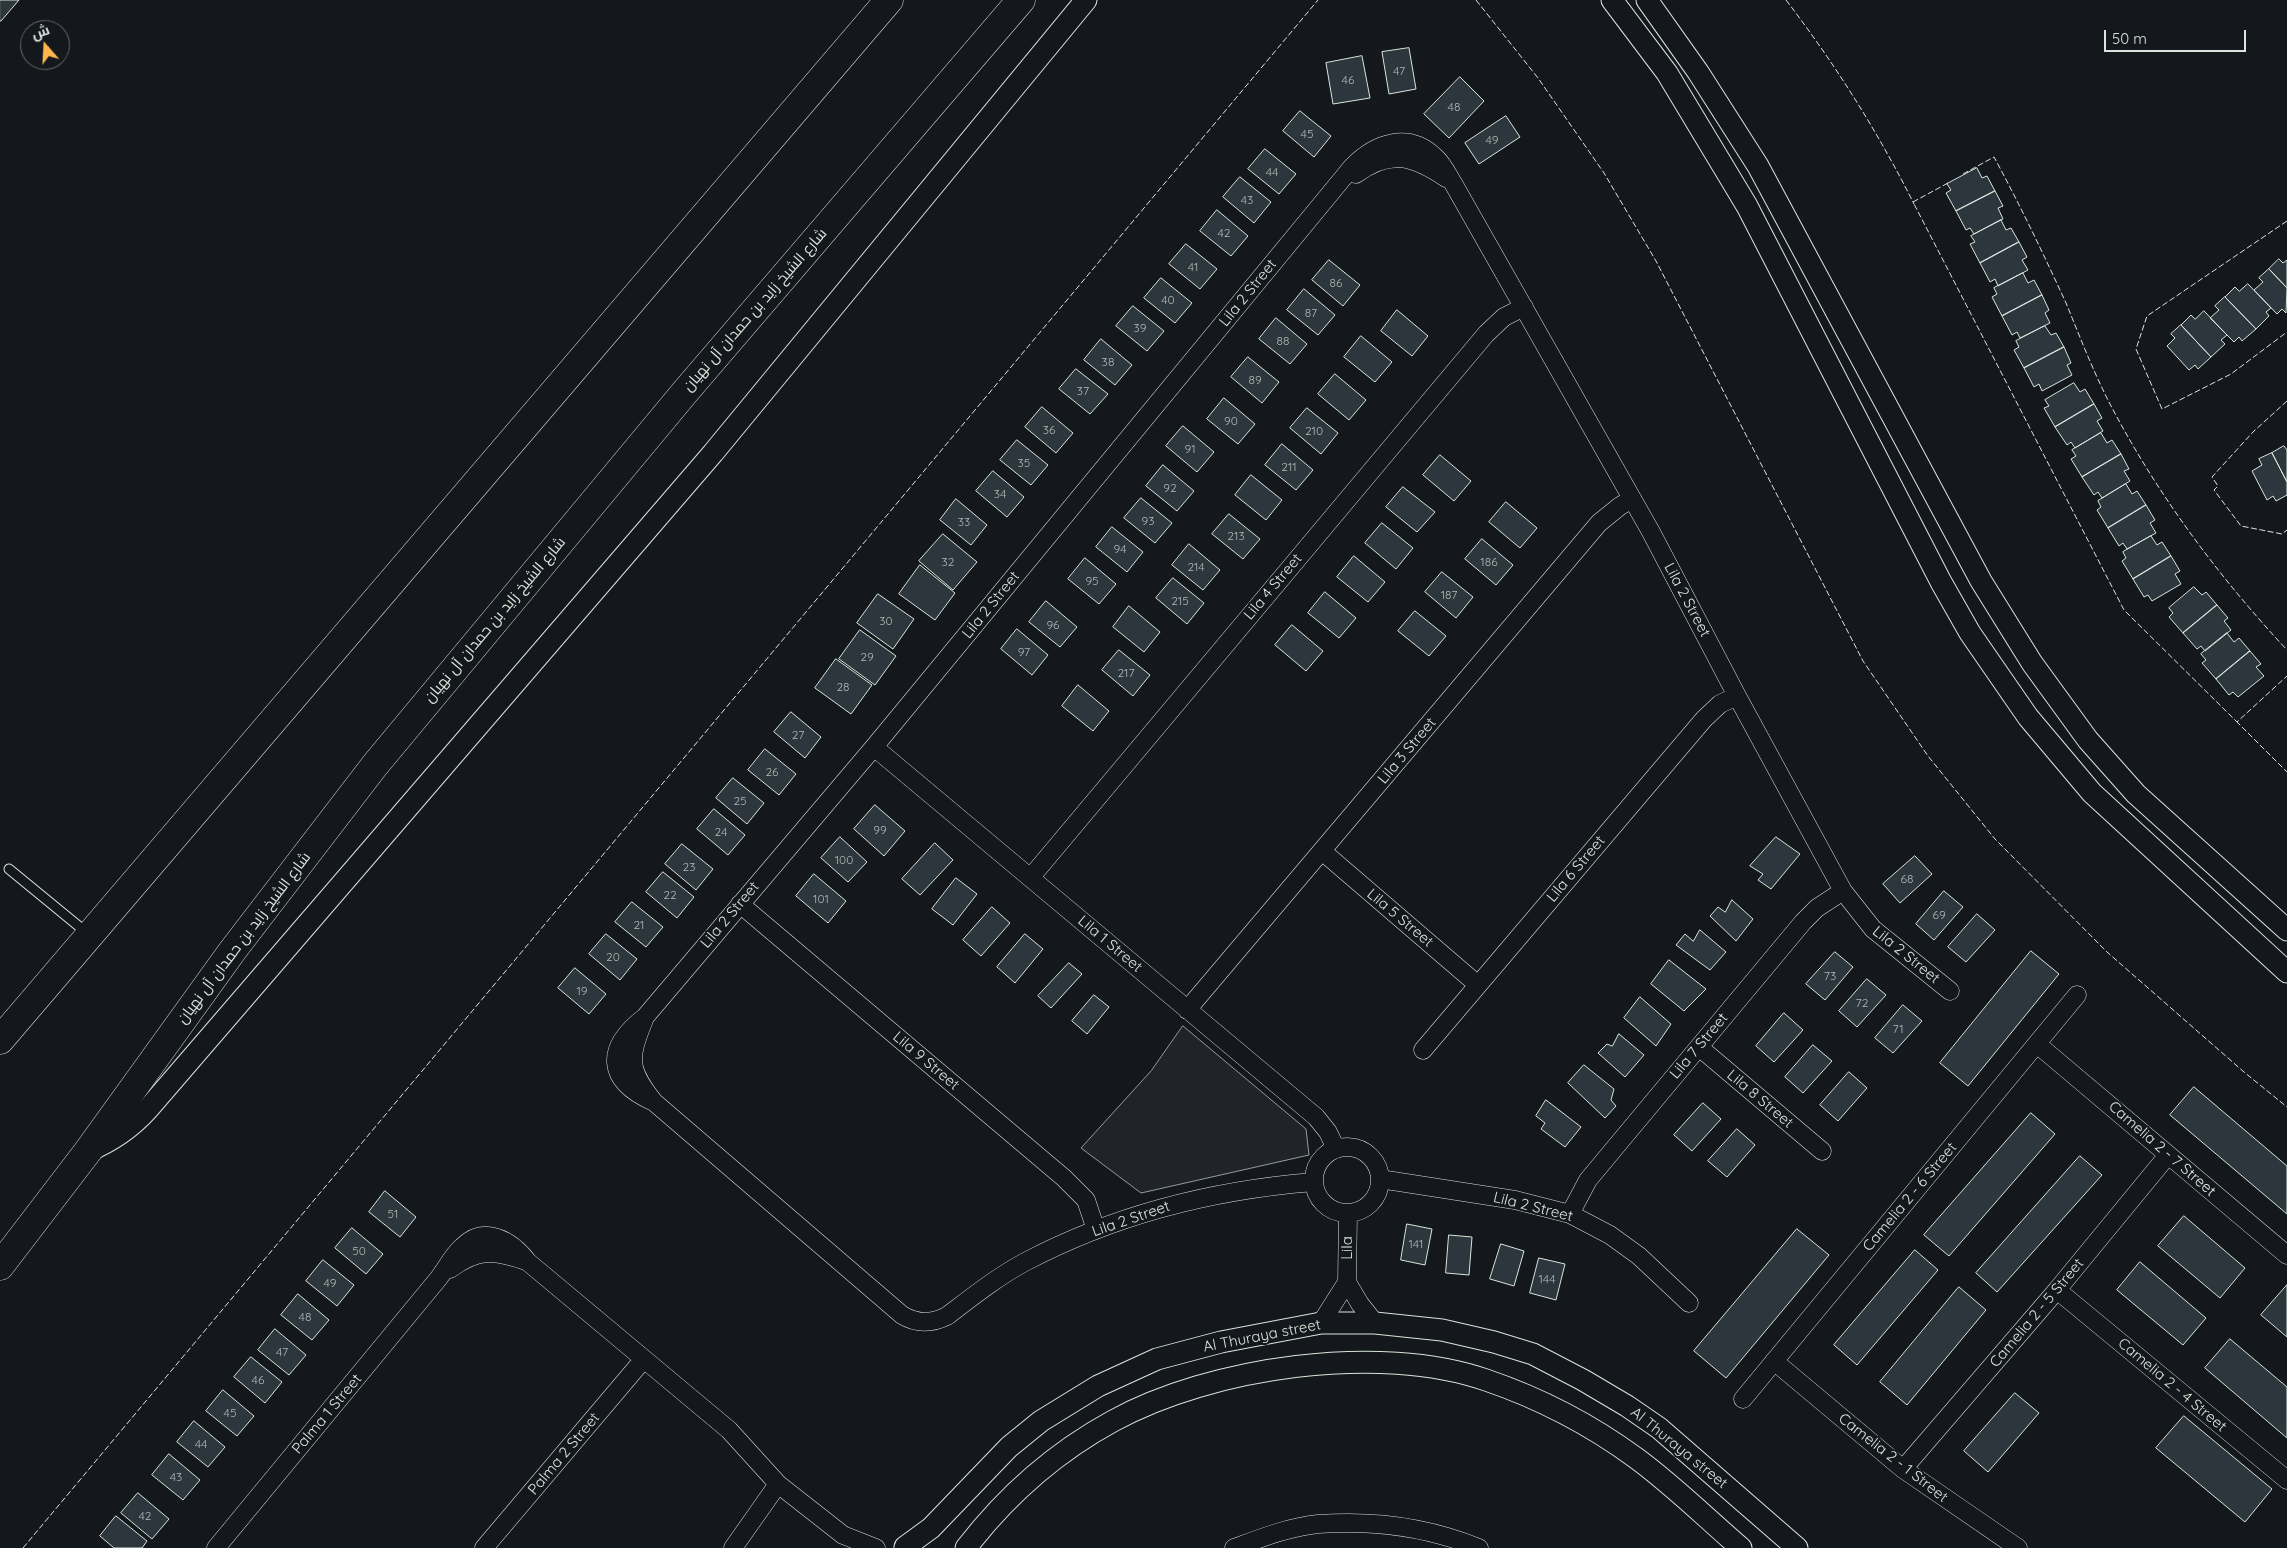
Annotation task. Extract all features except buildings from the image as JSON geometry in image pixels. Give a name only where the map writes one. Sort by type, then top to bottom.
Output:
[{"type":"main road","points":[[0,1040],[889,0]]},
{"type":"main road","name":"شارع الشيخ زايد بن حمدان آل نهيان","points":[[0,1266],[88,1151],[233,950],[375,765],[679,399],[1021,0]]},
{"type":"street","points":[[88,1151],[115,1138],[148,1109],[713,453],[1086,0]]},
{"type":"street","points":[[1612,0],[1667,73],[1747,206],[1941,582],[1970,633],[2003,682],[2059,756],[2092,793],[2287,972]]},
{"type":"street","points":[[1648,0],[1698,72],[1758,166],[1980,582],[2032,663],[2088,740],[2136,794],[2287,930]]},
{"type":"street","name":"Lila 2 Street","points":[[1314,1182],[1263,1186],[1200,1197],[1096,1230],[1024,1263],[947,1316],[929,1322],[910,1320],[654,1102],[637,1080],[632,1060],[633,1049],[645,1017],[874,747],[1333,190],[1362,157],[1372,149],[1385,144],[1399,142],[1412,144],[1436,157],[1453,183],[1632,499],[1843,891],[1873,929],[1950,991]]},
{"type":"street","name":"Lila 4 Street","points":[[1030,877],[1486,334],[1504,317],[1524,307]]},
{"type":"street","name":"Lila 3 Street","points":[[1187,1010],[1599,523],[1632,499]]},
{"type":"street","name":"Lila 6 Street","points":[[1424,1050],[1711,711],[1737,696]]},
{"type":"street","name":"Lila 1 Street","points":[[874,747],[1323,1124],[1336,1149]]},
{"type":"street","name":"Lila 5 Street","points":[[1322,852],[1478,984]]},
{"type":"street","name":"Lila 7 Street","points":[[1570,1214],[1588,1180],[1810,914],[1843,891]]},
{"type":"street","name":"Lila 9 Street","points":[[740,904],[1064,1178],[1086,1200],[1096,1230]]},
{"type":"street","name":"Camelia 2 - 6 Street","points":[[1743,1399],[2077,996]]},
{"type":"street","name":"Camelia 2 - 7 Street","points":[[2036,1044],[2287,1255]]},
{"type":"street","name":"Lila 8 Street","points":[[1699,1047],[1822,1151]]},
{"type":"street","points":[[1348,1147],[1360,1150],[1370,1157],[1377,1167],[1380,1179],[1374,1198],[1367,1206],[1358,1211],[1348,1213],[1328,1208],[1316,1192],[1314,1182],[1315,1171],[1327,1154],[1336,1149],[1348,1147]]},
{"type":"street","name":"Camelia 2 - 5 Street","points":[[1903,1469],[2057,1290],[2168,1155]]},
{"type":"street","name":"Lila 2 Street","points":[[1380,1179],[1515,1200],[1570,1214],[1610,1235],[1639,1256],[1689,1303]]},
{"type":"street","name":"Lila","points":[[1347,1282],[1348,1213]]},
{"type":"street","name":"Palma 1 Street","points":[[216,1548],[438,1279],[462,1261],[483,1252],[506,1254],[528,1262],[729,1430],[778,1484],[846,1541],[876,1548]]},
{"type":"street","points":[[1321,1323],[1347,1282],[1360,1304],[1375,1323]]},
{"type":"street","name":"Camelia 2 - 4 Street","points":[[2057,1290],[2287,1480]]},
{"type":"street","name":"Al Thuraya street","points":[[904,1548],[931,1528],[1009,1447],[1041,1422],[1098,1386],[1158,1359],[1221,1342],[1321,1323],[1375,1323],[1442,1330],[1494,1342],[1533,1354],[1583,1380],[1627,1406],[1659,1428],[1797,1548]]},
{"type":"street","name":"Palma 2 Street","points":[[484,1548],[643,1360]]},
{"type":"street","name":"Camelia 2 - 1 Street","points":[[1774,1361],[1903,1469],[2018,1548]]},
{"type":"street","points":[[966,1548],[1019,1487],[1062,1454],[1114,1421],[1158,1401],[1202,1386],[1283,1368],[1335,1363],[1385,1363],[1435,1368],[1484,1379],[1519,1392],[1603,1436],[1637,1458],[1741,1548]]},
{"type":"street","points":[[733,1548],[778,1484]]},
{"type":"street","points":[[1234,1548],[1273,1534],[1317,1524],[1389,1524],[1457,1544],[1479,1548]]},
{"type":"lane","points":[[9,870],[89,935]]},
{"type":"shaded area","points":[[1183,1026],[1306,1129],[1309,1155],[1141,1193],[1081,1148],[1151,1071]]},
{"type":"fence","points":[[23,1548],[1318,0]]},
{"type":"fence","points":[[1476,0],[1538,78],[1604,173],[1656,261],[1863,661],[1928,756],[1995,839],[2107,952],[2244,1072],[2287,1107]]},
{"type":"fence","points":[[1786,0],[1822,49],[1855,99],[1886,151],[1914,204]]},
{"type":"fence","points":[[1963,174],[1994,157],[2040,247],[2098,379],[2128,437],[2168,502],[2190,533],[2237,593],[2287,650]]},
{"type":"fence","points":[[1948,183],[1913,202],[2124,610],[2237,722],[2287,676]]},
{"type":"fence","points":[[2287,221],[2147,316],[2136,349],[2162,409],[2231,374],[2287,332]]},
{"type":"fence","points":[[2287,401],[2253,432],[2212,477],[2218,486],[2214,490],[2241,526],[2282,534],[2287,530]]},
{"type":"fence","points":[[2236,721],[2287,772]]}]
